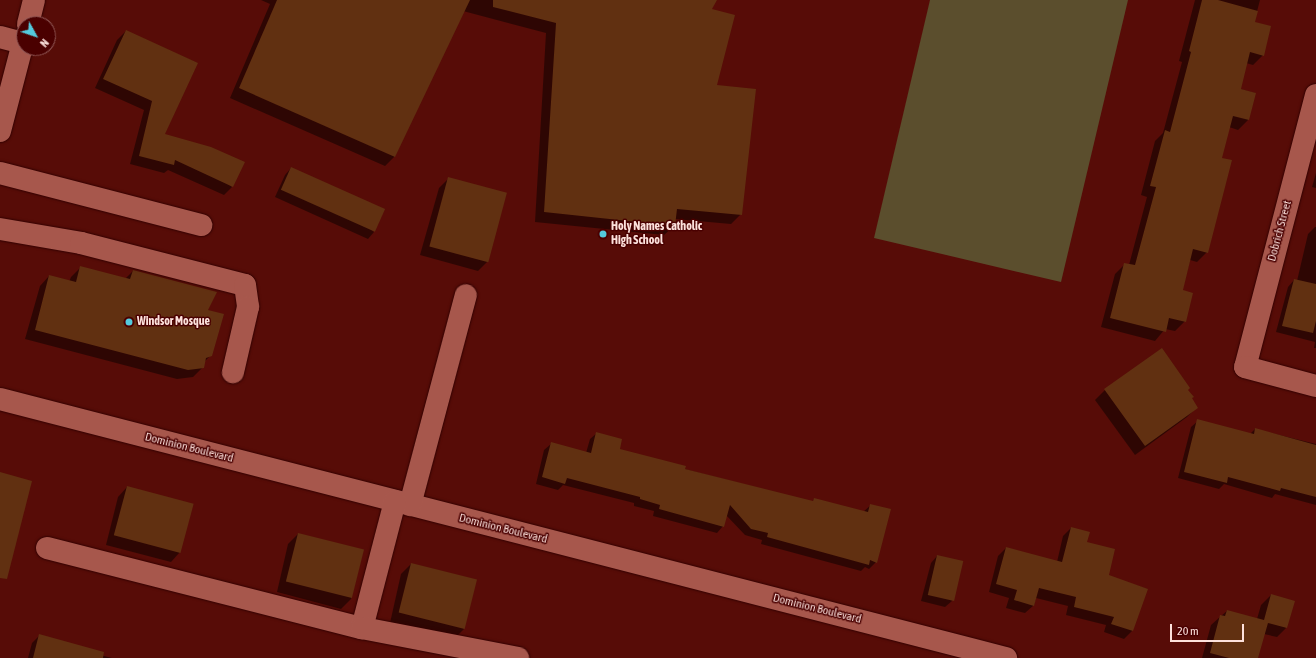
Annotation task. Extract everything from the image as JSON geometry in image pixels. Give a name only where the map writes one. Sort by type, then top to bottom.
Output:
[{"type":"street","points":[[30,16],[34,0]]},
{"type":"street","points":[[0,37],[16,36]]},
{"type":"street","points":[[0,131],[20,56]]},
{"type":"street","name":"Dobrich Street","points":[[1316,95],[1245,367],[1316,386]]},
{"type":"street","points":[[0,173],[201,225]]},
{"type":"street","points":[[0,229],[81,243],[245,286],[248,307],[233,372]]},
{"type":"street","points":[[362,628],[403,503],[466,295]]},
{"type":"street","name":"Dominion Boulevard","points":[[0,399],[1006,658]]},
{"type":"street","points":[[47,548],[362,628],[518,658]]},
{"type":"shaded area","points":[[930,0],[1128,0],[1061,282],[874,238]]},
{"type":"building","points":[[277,0],[470,0],[395,157],[239,88]]},
{"type":"building","points":[[493,0],[717,0],[712,9],[735,15],[717,85],[756,89],[742,215],[677,209],[675,226],[544,212],[556,23],[493,7]]},
{"type":"building","points":[[1202,0],[1218,0],[1258,11],[1255,22],[1271,26],[1264,56],[1250,52],[1241,89],[1256,93],[1249,120],[1233,116],[1222,158],[1232,160],[1208,253],[1193,249],[1183,290],[1193,293],[1186,322],[1169,318],[1166,332],[1110,318],[1124,263],[1135,265],[1156,187],[1150,186],[1165,130],[1170,132],[1191,52],[1189,51]]},
{"type":"building","points":[[126,30],[198,63],[165,134],[211,147],[245,162],[233,187],[175,160],[174,165],[139,156],[152,101],[103,79]]},
{"type":"building","points":[[291,167],[385,209],[375,232],[281,190]]},
{"type":"building","points":[[448,177],[507,193],[488,262],[429,247]]},
{"type":"building","name":"Windsor Mosque","points":[[80,266],[130,279],[133,270],[217,292],[208,310],[224,314],[212,356],[206,358],[204,368],[188,370],[35,330],[49,275],[76,282]]},
{"type":"building","points":[[1294,279],[1316,284],[1316,321],[1313,333],[1282,326]]},
{"type":"building","points":[[1162,348],[1190,388],[1188,390],[1194,397],[1192,398],[1198,408],[1145,446],[1104,389]]},
{"type":"building","points":[[1197,419],[1254,434],[1255,428],[1316,445],[1316,497],[1281,488],[1280,491],[1228,477],[1227,483],[1184,472]]},
{"type":"building","points":[[596,432],[622,439],[620,449],[686,466],[685,469],[813,501],[814,498],[868,512],[870,504],[891,509],[877,563],[870,560],[869,565],[767,537],[768,533],[751,529],[730,505],[724,527],[659,509],[660,505],[640,499],[640,497],[567,478],[565,484],[542,477],[551,442],[591,453]]},
{"type":"building","points":[[0,472],[32,481],[7,579],[0,578]]},
{"type":"building","points":[[127,486],[194,504],[180,553],[114,535]]},
{"type":"building","points":[[1071,527],[1090,532],[1087,542],[1115,549],[1109,575],[1148,589],[1133,631],[1111,624],[1114,617],[1074,607],[1076,597],[1039,588],[1034,606],[1014,600],[1017,590],[996,584],[1006,547],[1062,562]]},
{"type":"building","points":[[298,533],[364,549],[352,598],[286,582]]},
{"type":"building","points":[[937,555],[963,561],[954,601],[928,595]]},
{"type":"building","points":[[411,563],[477,579],[465,629],[399,612]]},
{"type":"building","points":[[1271,594],[1295,601],[1287,628],[1268,623],[1258,658],[1229,658],[1210,653],[1220,615],[1225,616],[1227,610],[1264,620]]},
{"type":"building","points":[[39,634],[104,652],[103,658],[33,658]]},
{"type":"place","name":"Holy Names Catholic High School","points":[[603,234]]},
{"type":"place","name":"Windsor Mosque","points":[[129,322]]}]
